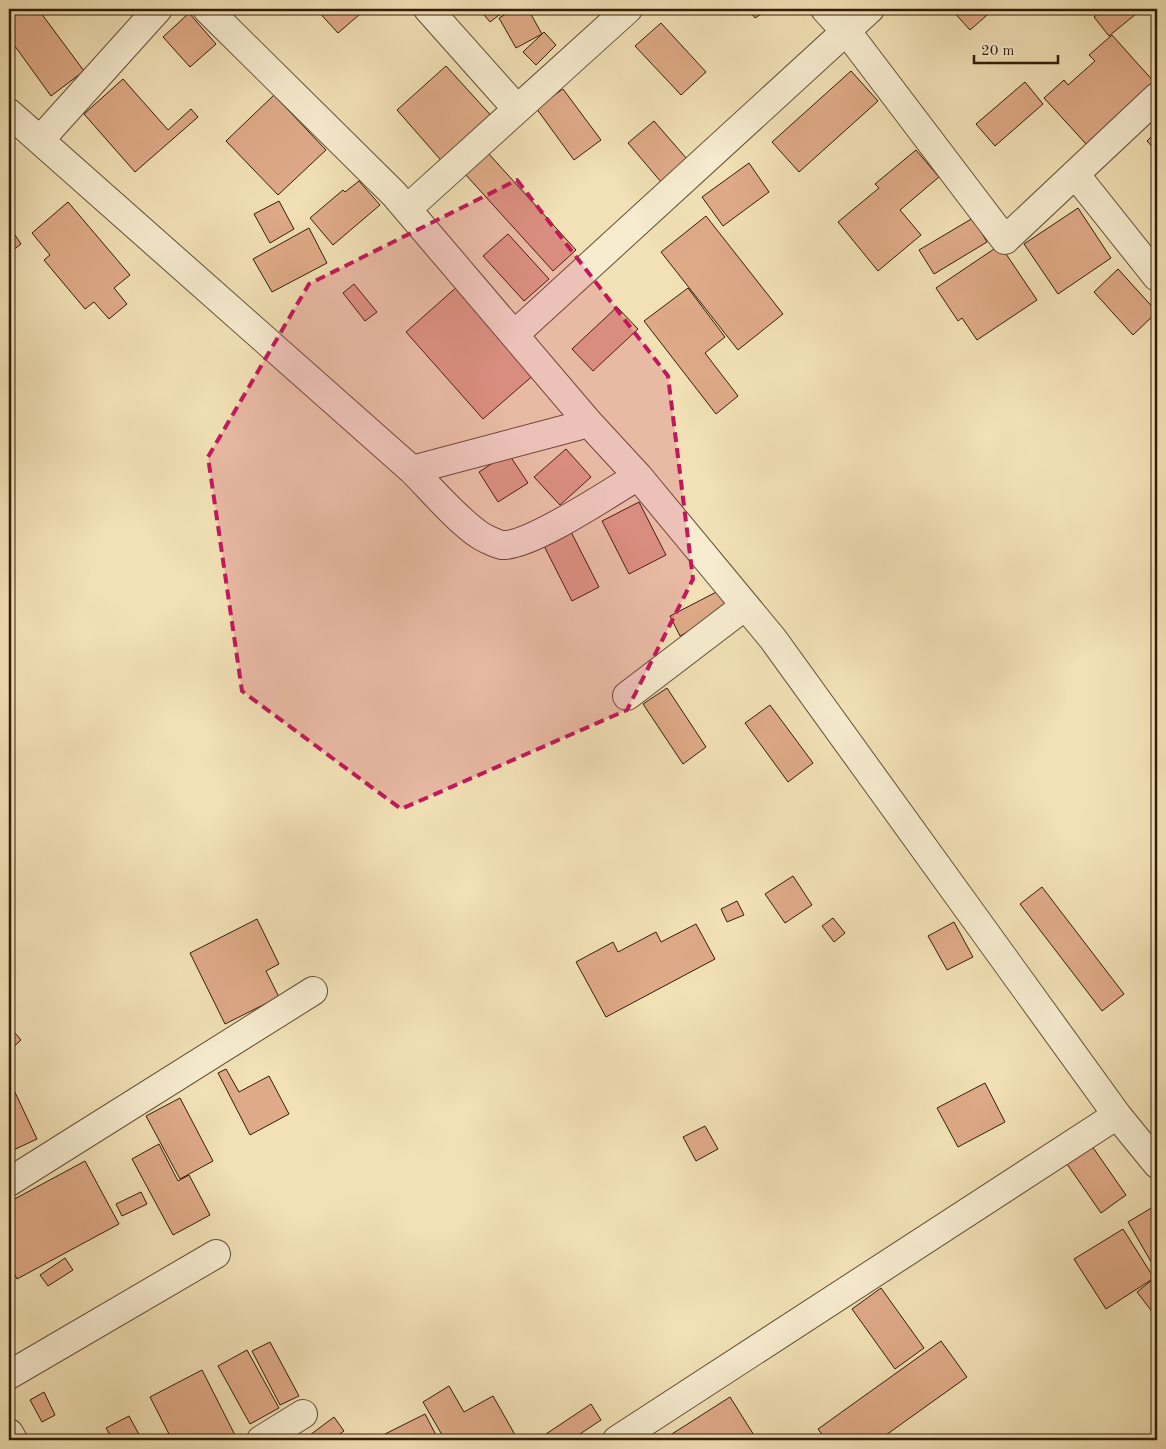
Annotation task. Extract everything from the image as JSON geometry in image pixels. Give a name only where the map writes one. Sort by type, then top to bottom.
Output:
[{"type":"street","points":[[40,140],[158,9]]},
{"type":"street","points":[[207,9],[407,209],[589,424],[638,476],[779,647],[1117,1115],[1157,1164]]},
{"type":"street","points":[[428,9],[517,109]]},
{"type":"street","points":[[407,209],[628,9]]},
{"type":"street","points":[[825,9],[845,31],[1005,240],[1157,97]]},
{"type":"street","points":[[514,335],[870,9]]},
{"type":"street","points":[[9,113],[412,470],[482,537],[502,545],[523,542],[542,533],[638,476]]},
{"type":"street","points":[[1075,174],[1157,277]]},
{"type":"street","points":[[412,470],[589,424]]},
{"type":"street","points":[[627,696],[745,606]]},
{"type":"street","points":[[9,1182],[313,991]]},
{"type":"street","points":[[617,1440],[1117,1115]]},
{"type":"street","points":[[9,1375],[216,1254]]},
{"type":"street","points":[[261,1440],[303,1414]]},
{"type":"street","points":[[9,1433],[13,1440]]},
{"type":"highlighted area","points":[[517,180],[668,376],[693,579],[627,710],[401,809],[242,691],[208,457],[309,284]]},
{"type":"building","points":[[9,9],[38,9],[84,71],[51,96],[9,38]]},
{"type":"building","points":[[316,9],[366,9],[338,33]]},
{"type":"building","points":[[479,9],[507,9],[490,22]]},
{"type":"building","points":[[515,9],[528,9],[542,34],[516,48],[499,18]]},
{"type":"building","points":[[748,9],[769,9],[755,18]]},
{"type":"building","points":[[951,9],[994,9],[970,30]]},
{"type":"building","points":[[1104,9],[1142,9],[1109,36],[1094,17]]},
{"type":"building","points":[[189,13],[216,44],[190,67],[163,37]]},
{"type":"building","points":[[661,23],[706,72],[681,95],[635,46]]},
{"type":"building","points":[[544,32],[556,45],[536,65],[523,52]]},
{"type":"building","points":[[1112,35],[1155,83],[1087,145],[1044,98],[1064,80],[1068,85],[1095,61],[1089,55]]},
{"type":"building","points":[[446,66],[496,121],[446,166],[397,110]]},
{"type":"building","points":[[851,71],[878,101],[799,172],[772,142]]},
{"type":"building","points":[[123,79],[168,130],[191,109],[198,117],[135,172],[84,114]]},
{"type":"building","points":[[1025,82],[1043,104],[995,146],[976,124]]},
{"type":"building","points":[[563,89],[601,140],[574,160],[536,108]]},
{"type":"building","points":[[274,95],[326,150],[278,195],[226,141]]},
{"type":"building","points":[[654,121],[693,166],[667,189],[628,143]]},
{"type":"building","points":[[1157,131],[1157,152],[1147,141]]},
{"type":"building","points":[[916,150],[939,177],[900,210],[921,235],[878,271],[838,222],[879,188],[875,184]]},
{"type":"building","points":[[488,153],[576,250],[553,271],[465,174]]},
{"type":"building","points":[[749,163],[769,192],[723,226],[702,197]]},
{"type":"building","points":[[359,181],[380,205],[333,245],[310,218],[343,190],[345,192]]},
{"type":"building","points":[[279,201],[294,229],[270,243],[254,214]]},
{"type":"building","points":[[68,202],[130,275],[114,288],[127,304],[109,319],[94,302],[85,309],[44,260],[50,255],[32,233]]},
{"type":"building","points":[[1078,208],[1111,258],[1058,294],[1024,244]]},
{"type":"building","points":[[706,216],[783,314],[738,350],[661,252]]},
{"type":"building","points":[[973,218],[987,242],[934,274],[919,250]]},
{"type":"building","points":[[9,226],[21,244],[9,253]]},
{"type":"building","points":[[309,228],[327,263],[272,292],[253,259]]},
{"type":"building","points":[[508,234],[549,279],[524,301],[483,256]]},
{"type":"building","points":[[1000,245],[1037,300],[977,340],[962,318],[958,321],[936,288]]},
{"type":"building","points":[[1118,269],[1157,312],[1133,335],[1094,292]]},
{"type":"building","points":[[354,284],[377,312],[365,321],[343,293]]},
{"type":"building","points":[[459,285],[536,373],[483,419],[406,332]]},
{"type":"building","points":[[688,288],[725,337],[705,353],[738,396],[716,414],[644,321]]},
{"type":"building","points":[[617,307],[638,329],[593,371],[572,349]]},
{"type":"building","points":[[566,449],[591,477],[560,505],[534,477]]},
{"type":"building","points":[[508,453],[528,483],[498,502],[479,472]]},
{"type":"building","points":[[639,502],[666,555],[629,574],[602,521]]},
{"type":"building","points":[[569,528],[599,587],[572,601],[542,542]]},
{"type":"building","points":[[726,587],[736,606],[680,636],[670,616]]},
{"type":"building","points":[[667,688],[706,747],[683,764],[643,704]]},
{"type":"building","points":[[770,705],[813,763],[788,782],[745,723]]},
{"type":"building","points":[[793,876],[812,905],[785,923],[765,894]]},
{"type":"building","points":[[1042,887],[1124,994],[1102,1011],[1020,904]]},
{"type":"building","points":[[737,901],[744,915],[727,922],[721,909]]},
{"type":"building","points":[[833,918],[845,933],[834,942],[822,926]]},
{"type":"building","points":[[257,919],[279,964],[266,971],[279,997],[225,1024],[190,953]]},
{"type":"building","points":[[954,922],[973,957],[947,970],[928,936]]},
{"type":"building","points":[[696,924],[715,959],[606,1017],[576,962],[613,942],[618,952],[656,932],[661,942]]},
{"type":"building","points":[[9,1026],[21,1040],[9,1051]]},
{"type":"building","points":[[226,1069],[239,1092],[269,1076],[289,1114],[250,1135],[218,1073]]},
{"type":"building","points":[[985,1083],[1005,1122],[958,1147],[937,1108]]},
{"type":"building","points":[[12,1086],[37,1139],[9,1152],[9,1088]]},
{"type":"building","points":[[180,1098],[213,1161],[180,1179],[146,1116]]},
{"type":"building","points":[[705,1126],[718,1149],[696,1161],[683,1137]]},
{"type":"building","points":[[1085,1136],[1126,1195],[1101,1213],[1060,1154]]},
{"type":"building","points":[[159,1144],[178,1181],[189,1175],[210,1215],[173,1235],[132,1159]]},
{"type":"building","points":[[85,1161],[119,1224],[17,1279],[9,1263],[9,1202]]},
{"type":"building","points":[[141,1192],[147,1204],[122,1216],[116,1204]]},
{"type":"building","points":[[1153,1207],[1157,1214],[1157,1272],[1128,1222]]},
{"type":"building","points":[[1123,1229],[1154,1278],[1106,1309],[1074,1259]]},
{"type":"building","points":[[65,1258],[73,1270],[48,1286],[40,1275]]},
{"type":"building","points":[[1157,1276],[1157,1318],[1137,1292]]},
{"type":"building","points":[[881,1288],[924,1348],[895,1369],[852,1309]]},
{"type":"building","points":[[941,1341],[967,1377],[879,1440],[826,1440],[818,1429]]},
{"type":"building","points":[[270,1342],[299,1396],[280,1405],[252,1351]]},
{"type":"building","points":[[247,1350],[279,1408],[250,1424],[218,1366]]},
{"type":"building","points":[[202,1370],[237,1439],[235,1440],[172,1440],[150,1397]]},
{"type":"building","points":[[449,1386],[464,1412],[493,1396],[518,1440],[445,1440],[423,1402]]},
{"type":"building","points":[[44,1392],[55,1415],[42,1422],[30,1400]]},
{"type":"building","points":[[730,1397],[757,1440],[664,1439]]},
{"type":"building","points":[[591,1404],[601,1420],[571,1440],[550,1440],[546,1434]]},
{"type":"building","points":[[425,1414],[438,1439],[373,1440]]},
{"type":"building","points":[[129,1416],[142,1440],[113,1440],[106,1428]]},
{"type":"building","points":[[334,1417],[344,1431],[331,1440],[314,1440],[310,1435]]}]
